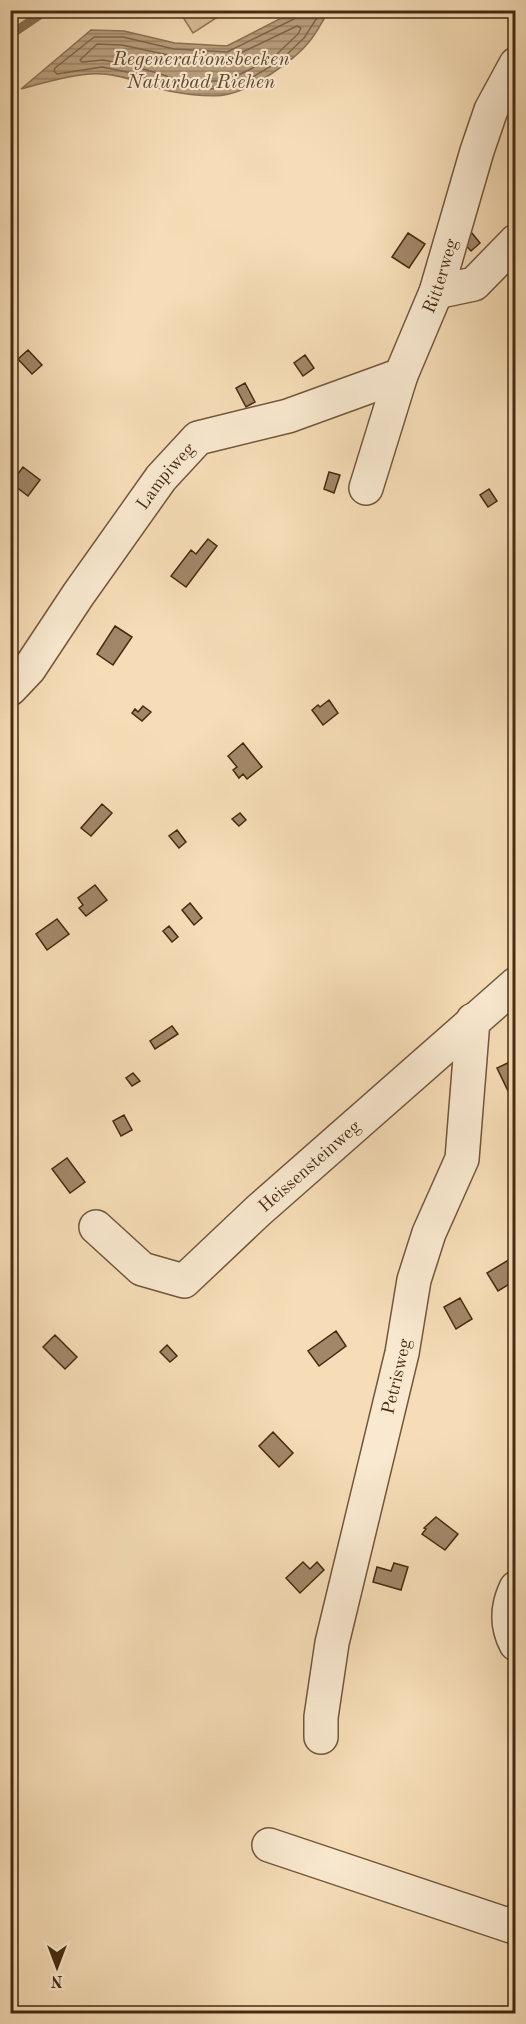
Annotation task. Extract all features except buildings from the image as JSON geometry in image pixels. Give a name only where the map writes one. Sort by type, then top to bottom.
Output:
[{"type":"street","name":"Ritterweg","points":[[366,488],[401,375],[436,292],[491,110],[516,64]]},
{"type":"street","points":[[436,292],[474,284],[516,241]]},
{"type":"street","name":"Lampiweg","points":[[10,689],[29,669],[161,478],[198,438],[288,416],[401,375]]},
{"type":"street","name":"Heissensteinweg","points":[[96,1227],[142,1269],[184,1281],[258,1211],[516,984]]},
{"type":"street","name":"Petrisweg","points":[[321,1737],[321,1717],[332,1643],[402,1353],[414,1280],[429,1233],[462,1159],[473,1020]]},
{"type":"street","points":[[516,1588],[509,1602],[508,1620],[516,1644]]},
{"type":"street","points":[[269,1845],[513,1923]]},
{"type":"shaded area","points":[[179,11],[227,11],[193,33]]},
{"type":"water","name":"Regenerationsbecken Naturbad Riehen","points":[[295,11],[329,11],[312,38],[293,57],[260,80],[229,94],[208,96],[176,92],[119,76],[102,74],[73,76],[21,89],[91,30],[124,31],[175,43],[227,46]]},
{"type":"waterway","points":[[10,35],[47,10]]}]
